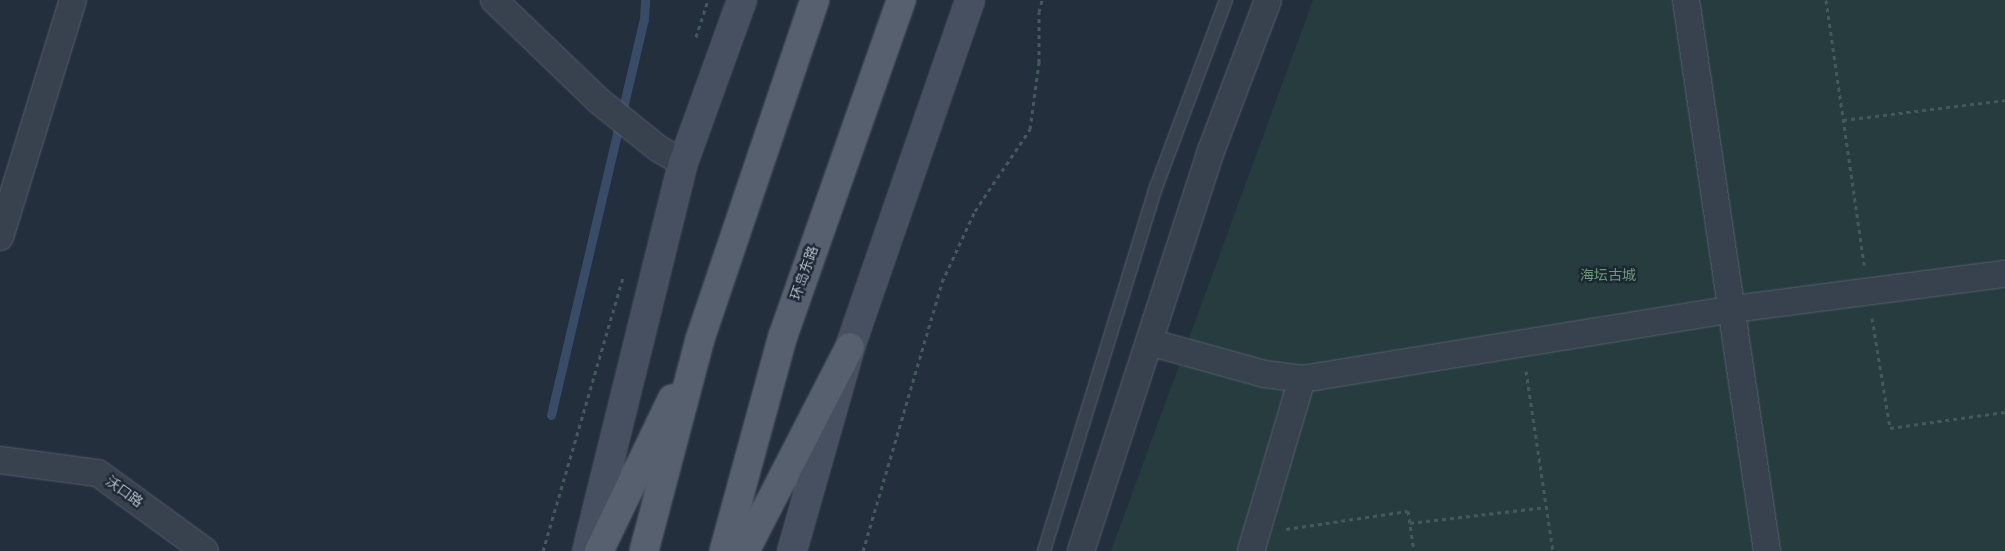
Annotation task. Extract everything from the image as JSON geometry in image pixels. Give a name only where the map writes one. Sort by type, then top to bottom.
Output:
[{"type":"main road","points":[[644,551],[700,339],[815,0]]},
{"type":"main road","name":"环岛东路","points":[[724,551],[783,336],[900,0]]},
{"type":"main road","points":[[599,551],[700,339]]},
{"type":"main road","points":[[745,551],[850,347]]},
{"type":"street","points":[[0,237],[73,0]]},
{"type":"street","points":[[494,0],[621,117],[660,149],[683,163]]},
{"type":"street","points":[[587,551],[683,163],[742,0]]},
{"type":"street","points":[[792,551],[850,347],[970,0]]},
{"type":"street","points":[[1081,551],[1211,151],[1268,0]]},
{"type":"street","points":[[1686,0],[1734,310],[1767,551]]},
{"type":"street","points":[[1149,342],[1264,374],[1302,379],[1734,310],[2005,274]]},
{"type":"street","points":[[1254,542],[1302,379]]},
{"type":"street","name":"沃口路","points":[[0,460],[98,473],[206,551]]},
{"type":"lane","points":[[1044,551],[1155,190],[1226,0]]},
{"type":"path","points":[[863,551],[942,282],[975,210],[1030,129],[1039,62],[1039,12],[1042,0]]},
{"type":"path","points":[[1826,0],[1868,292],[1890,428],[2005,412]]},
{"type":"path","points":[[1843,120],[2005,100]]},
{"type":"path","points":[[1522,344],[1553,551]]},
{"type":"path","points":[[1410,523],[1547,507]]},
{"type":"path","points":[[1254,542],[1408,511],[1414,551]]},
{"type":"green space","name":"海坛古城","points":[[1313,0],[2005,0],[2005,551],[1111,551]]},
{"type":"waterway","points":[[551,415],[644,20],[645,0]]}]
